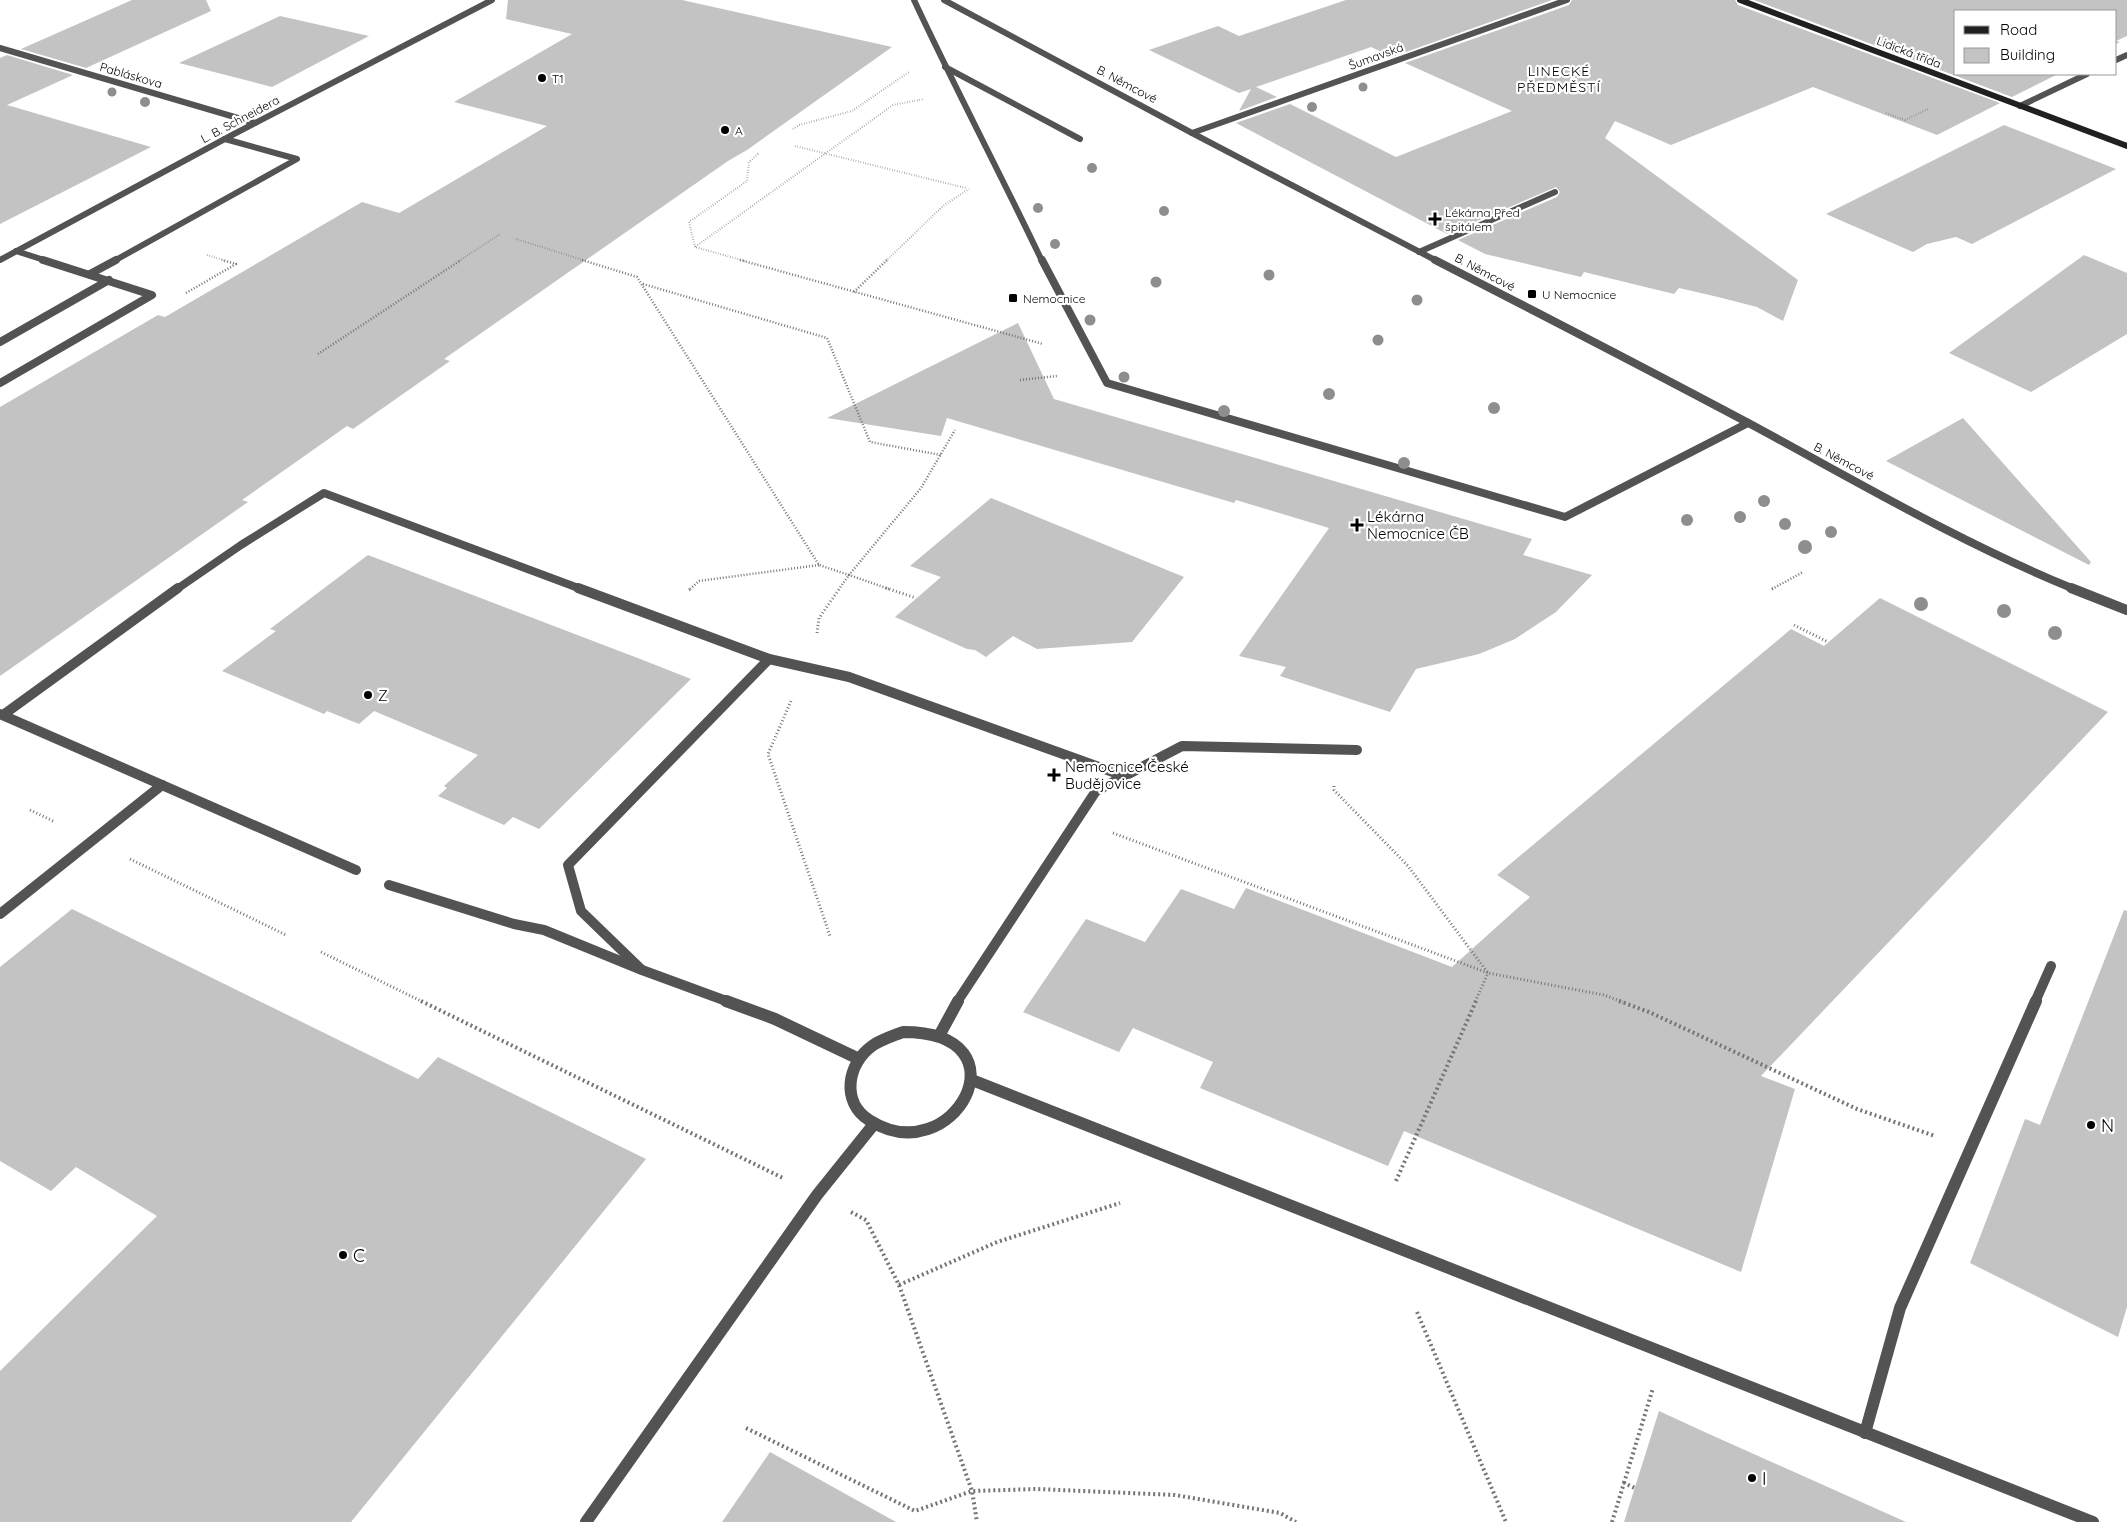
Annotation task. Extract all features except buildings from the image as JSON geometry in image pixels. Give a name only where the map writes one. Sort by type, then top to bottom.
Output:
[{"type":"street","name":"L. B. Schneidera","points":[[0,260],[255,123],[492,0]]},
{"type":"street","points":[[914,0],[945,67],[995,162],[1047,271],[1107,383],[1565,518],[1748,423]]},
{"type":"street","name":"B. Němcové","points":[[944,0],[1192,133],[1748,423],[1997,556],[2127,610]]},
{"type":"street","name":"Šumavská","points":[[1192,133],[1567,0]]},
{"type":"street","name":"Lidická třída","points":[[1740,0],[2127,146]]},
{"type":"street","name":"Pabláskova","points":[[0,48],[255,123]]},
{"type":"street","points":[[945,67],[1080,139]]},
{"type":"street","points":[[2020,106],[2086,75]]},
{"type":"street","points":[[90,274],[297,159],[225,139]]},
{"type":"street","points":[[1419,252],[1555,192]]},
{"type":"street","points":[[0,383],[152,295],[16,251]]},
{"type":"street","points":[[0,342],[109,280]]},
{"type":"street","points":[[1,714],[200,571],[324,493],[769,659],[849,678],[1124,776]]},
{"type":"street","points":[[642,970],[581,911],[568,865],[769,659]]},
{"type":"street","points":[[1,714],[356,870]]},
{"type":"street","points":[[939,1036],[964,990],[1096,791],[1182,746],[1357,750]]},
{"type":"street","points":[[0,914],[162,785]]},
{"type":"street","points":[[389,885],[514,924],[544,930],[642,970],[775,1019],[857,1058]]},
{"type":"street","points":[[1865,1433],[1900,1308],[2051,966]]},
{"type":"street","points":[[903,1032],[921,1032],[939,1036],[953,1043],[963,1053],[969,1066],[972,1080],[968,1095],[959,1109],[946,1121],[929,1129],[910,1133],[890,1130],[874,1124],[861,1114],[852,1102],[849,1087],[850,1072],[857,1058],[869,1046],[885,1037],[903,1032]]},
{"type":"street","points":[[972,1080],[2093,1522]]},
{"type":"street","points":[[586,1522],[817,1195],[874,1124]]},
{"type":"path","points":[[793,129],[799,125],[852,111],[916,67]]},
{"type":"path","points":[[695,247],[893,105],[930,98]]},
{"type":"path","points":[[1886,112],[1905,120],[1931,107]]},
{"type":"path","points":[[795,146],[970,189],[943,206],[854,292]]},
{"type":"path","points":[[695,247],[689,222],[747,181],[749,162],[759,153]]},
{"type":"path","points":[[318,354],[500,234]]},
{"type":"path","points":[[516,239],[636,277],[819,564]]},
{"type":"path","points":[[695,247],[1043,344]]},
{"type":"path","points":[[147,298],[167,304],[236,264],[207,255]]},
{"type":"path","points":[[642,284],[827,338],[870,442],[941,454]]},
{"type":"path","points":[[1020,380],[1058,376]]},
{"type":"path","points":[[816,636],[819,618],[849,575],[922,488],[954,430]]},
{"type":"path","points":[[659,618],[699,581],[819,564],[916,598]]},
{"type":"path","points":[[1772,589],[1803,572]]},
{"type":"path","points":[[1794,625],[1828,642]]},
{"type":"path","points":[[793,696],[768,754],[830,936]]},
{"type":"path","points":[[1328,749],[1334,790],[1408,866],[1488,973]]},
{"type":"path","points":[[30,810],[286,935]]},
{"type":"path","points":[[1077,820],[1488,973],[1604,995],[1649,1012],[1858,1109],[1970,1148]]},
{"type":"path","points":[[320,952],[866,1220],[900,1285],[972,1491],[977,1522]]},
{"type":"path","points":[[1396,1181],[1488,973]]},
{"type":"path","points":[[900,1285],[997,1242],[1120,1203]]},
{"type":"path","points":[[1417,1312],[1506,1522]]},
{"type":"path","points":[[1612,1522],[1663,1354]]},
{"type":"path","points":[[746,1428],[915,1511],[972,1491],[1037,1489],[1175,1495],[1280,1512],[1296,1522]]},
{"type":"path","points":[[1624,1483],[1635,1488]]},
{"type":"place","name":"T1","points":[[542,78]]},
{"type":"place","name":"A","points":[[725,130]]},
{"type":"place","name":"Lékárna Před špitálem","points":[[1435,219]]},
{"type":"place","name":"U Nemocnice","points":[[1532,294]]},
{"type":"place","name":"Nemocnice","points":[[1013,298]]},
{"type":"place","name":"Lékárna Nemocnice ČB","points":[[1357,525]]},
{"type":"place","name":"Z","points":[[368,695]]},
{"type":"place","name":"Nemocnice České Budějovice","points":[[1054,775]]},
{"type":"place","name":"N","points":[[2091,1125]]},
{"type":"place","name":"C","points":[[343,1255]]},
{"type":"place","name":"I","points":[[1752,1478]]},
{"type":"district","name":"LINECKÉ PŘEDMĚSTÍ","points":[[1559,79]]}]
